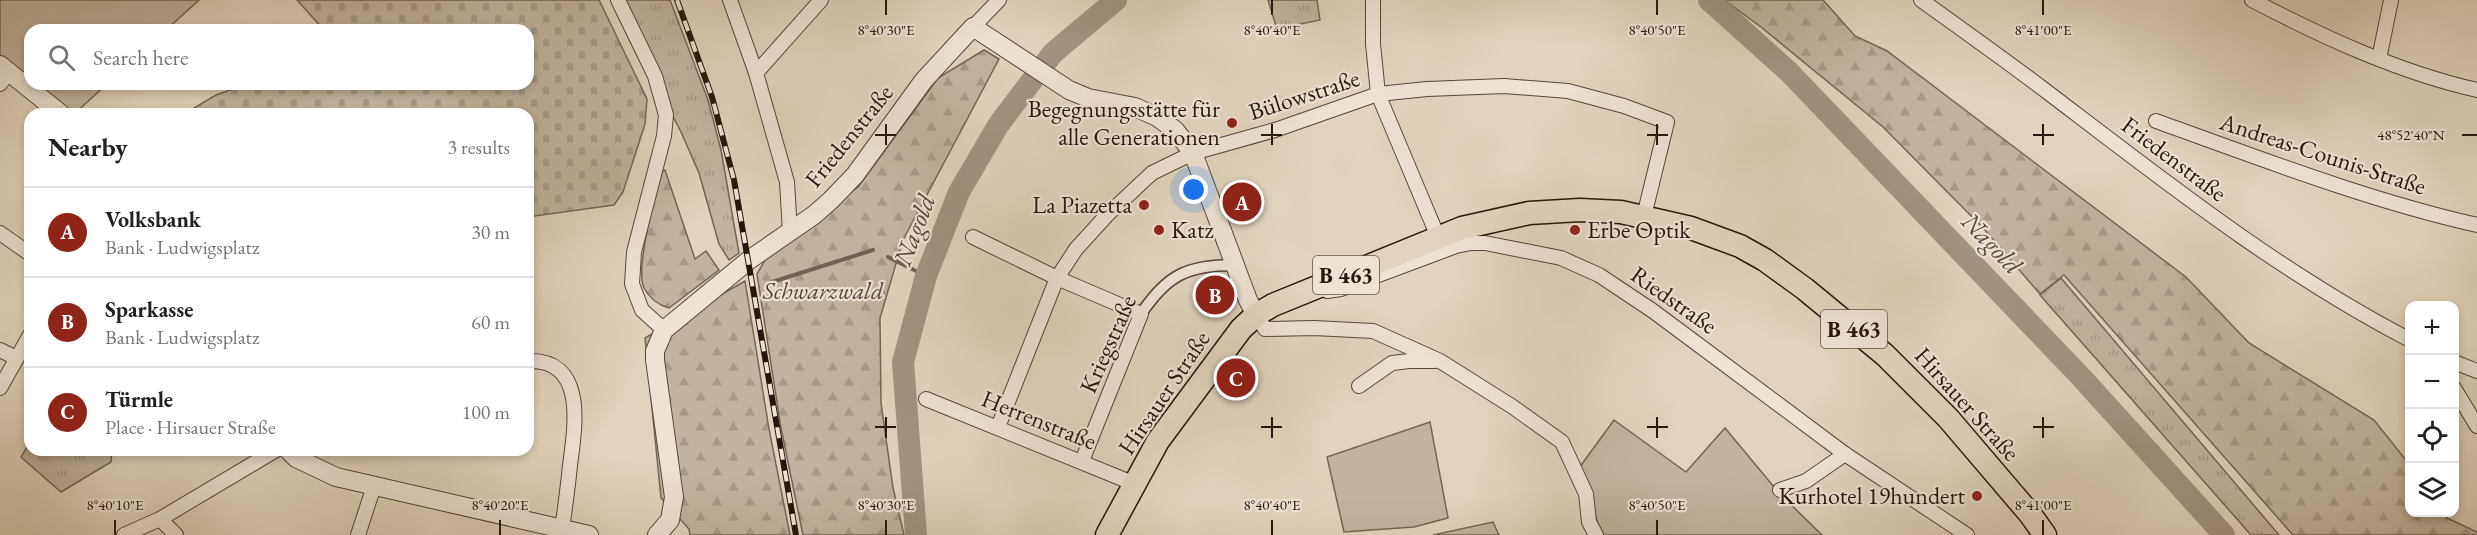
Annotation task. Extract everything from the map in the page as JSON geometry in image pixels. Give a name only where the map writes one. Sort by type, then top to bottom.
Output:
[{"type":"main road","name":"Hirsauer Straße","points":[[1107,535],[1158,441],[1241,329],[1256,315],[1273,305],[1438,237],[1483,222],[1529,213],[1580,210],[1644,216],[1691,228],[1740,246],[1765,260],[1822,303],[1885,355],[1917,385],[2030,514],[2045,535]]},
{"type":"street","points":[[618,0],[656,76],[666,115],[634,252],[632,284],[642,310],[664,330],[655,351],[655,360],[674,497],[673,510],[664,532]]},
{"type":"street","points":[[730,0],[756,73],[787,182],[790,232]]},
{"type":"street","points":[[756,73],[821,0]]},
{"type":"street","name":"Friedenstraße","points":[[664,330],[748,260],[790,232],[831,200],[855,175],[924,80],[999,0]]},
{"type":"street","points":[[1373,0],[1373,44],[1378,94],[1438,237]]},
{"type":"street","name":"Friedenstraße","points":[[1921,0],[2046,91],[2213,218],[2361,314],[2405,338]]},
{"type":"street","points":[[2252,0],[2379,59],[2477,90]]},
{"type":"street","points":[[2379,59],[2391,0]]},
{"type":"street","points":[[973,27],[1069,90],[1088,98],[1135,107],[1157,117],[1174,130],[1193,153],[1235,265],[1256,315],[1265,329],[1314,327],[1373,331],[1440,361],[1514,407],[1562,442],[1586,494],[1589,522],[1596,535]]},
{"type":"street","points":[[3,74],[24,88]]},
{"type":"street","name":"Bülowstraße","points":[[998,427],[1057,278],[1076,249],[1107,215],[1152,173],[1193,153],[1275,130],[1378,94],[1427,88],[1504,86],[1568,91],[1624,106],[1667,122],[1644,216]]},
{"type":"street","points":[[26,90],[52,108]]},
{"type":"street","name":"Andreas-Counis-Straße","points":[[2156,121],[2309,177],[2477,225]]},
{"type":"street","points":[[0,232],[24,250]]},
{"type":"street","points":[[973,237],[1057,278],[1141,314]]},
{"type":"street","name":"Riedstraße","points":[[1315,288],[1328,291],[1363,281],[1456,246],[1471,243],[1485,243],[1561,258],[1599,275],[1653,311],[1845,454],[1966,535]]},
{"type":"street","name":"Kriegstraße","points":[[1082,461],[1141,314],[1153,297],[1171,278],[1202,267],[1235,265]]},
{"type":"street","points":[[0,388],[24,345]]},
{"type":"street","points":[[0,350],[16,358]]},
{"type":"street","points":[[534,360],[540,360],[559,369],[573,393],[576,420],[560,532]]},
{"type":"street","points":[[1359,386],[1392,363],[1440,361]]},
{"type":"street","points":[[2459,364],[2477,371]]},
{"type":"street","points":[[2459,396],[2477,426]]},
{"type":"street","name":"Herrenstraße","points":[[926,399],[1135,484]]},
{"type":"street","points":[[1780,490],[1806,481],[1845,454]]},
{"type":"street","points":[[124,535],[160,519],[266,456]]},
{"type":"street","points":[[294,456],[336,477],[560,532],[589,535]]},
{"type":"street","points":[[358,535],[374,486]]},
{"type":"street","points":[[160,519],[176,535]]},
{"type":"green space","points":[[0,0],[199,0],[173,24],[24,24],[24,76],[0,57]]},
{"type":"green space","points":[[297,0],[599,0],[647,99],[645,124],[623,192],[614,205],[534,216],[534,108],[194,108],[216,95],[230,90],[534,90],[534,24],[319,24]]},
{"type":"green space","points":[[613,0],[670,0],[708,100],[721,150],[739,253],[729,260],[719,244],[699,173],[681,132]]},
{"type":"green space","points":[[1268,0],[1317,0],[1320,20],[1277,29]]},
{"type":"green space","points":[[1724,0],[1823,0],[1855,36],[1887,51],[2186,277],[2249,343],[2374,420],[2405,459],[2405,517],[2447,517],[2477,532],[2477,535],[2293,535],[2064,275],[2040,294],[1984,229],[1883,127],[1761,27]]},
{"type":"green space","name":"Schwarzwald","points":[[984,50],[999,59],[903,240],[880,318],[881,403],[893,488],[904,535],[803,535],[781,428],[757,274],[768,255],[858,187],[938,78]]},
{"type":"green space","points":[[40,90],[100,90],[81,108],[63,108]]},
{"type":"green space","points":[[665,170],[695,259],[706,251],[719,270],[669,308],[652,298],[644,288],[642,279],[650,215],[659,173]]},
{"type":"green space","points":[[2061,278],[2279,535],[2251,535],[2040,295]]},
{"type":"green space","name":"Schwarzwald","points":[[745,281],[769,429],[790,535],[690,535],[689,529],[661,498],[645,338]]},
{"type":"green space","points":[[1614,420],[1686,472],[1725,428],[1779,493],[1822,535],[1602,535],[1579,468]]},
{"type":"green space","points":[[1430,422],[1448,518],[1414,527],[1344,532],[1327,457]]},
{"type":"green space","points":[[24,452],[24,456],[112,456],[111,462],[61,492],[21,457]]},
{"type":"green space","points":[[1493,522],[1499,535],[1433,535]]},
{"type":"waterway","name":"Nagold","points":[[916,535],[903,362],[926,276],[959,192],[999,124],[1053,53],[1116,0]]},
{"type":"waterway","name":"Nagold","points":[[1709,0],[1789,72],[2082,378],[2224,535]]},
{"type":"waterway","points":[[769,283],[873,250]]},
{"type":"waterway","points":[[888,257],[926,276]]},
{"type":"railway","points":[[677,0],[712,97],[734,180],[796,535]]},
{"type":"place","name":"Begegnungsstätte für alle Generationen","points":[[1232,123]]},
{"type":"place","name":"Volksbank","points":[[1242,202]]},
{"type":"place","name":"La Piazetta","points":[[1144,205]]},
{"type":"place","name":"Katz","points":[[1159,230]]},
{"type":"place","name":"Erbe Optik","points":[[1575,230]]},
{"type":"place","name":"Sparkasse","points":[[1215,295]]},
{"type":"place","name":"Türmle","points":[[1236,378]]},
{"type":"place","name":"Kurhotel 19hundert","points":[[1977,496]]}]
